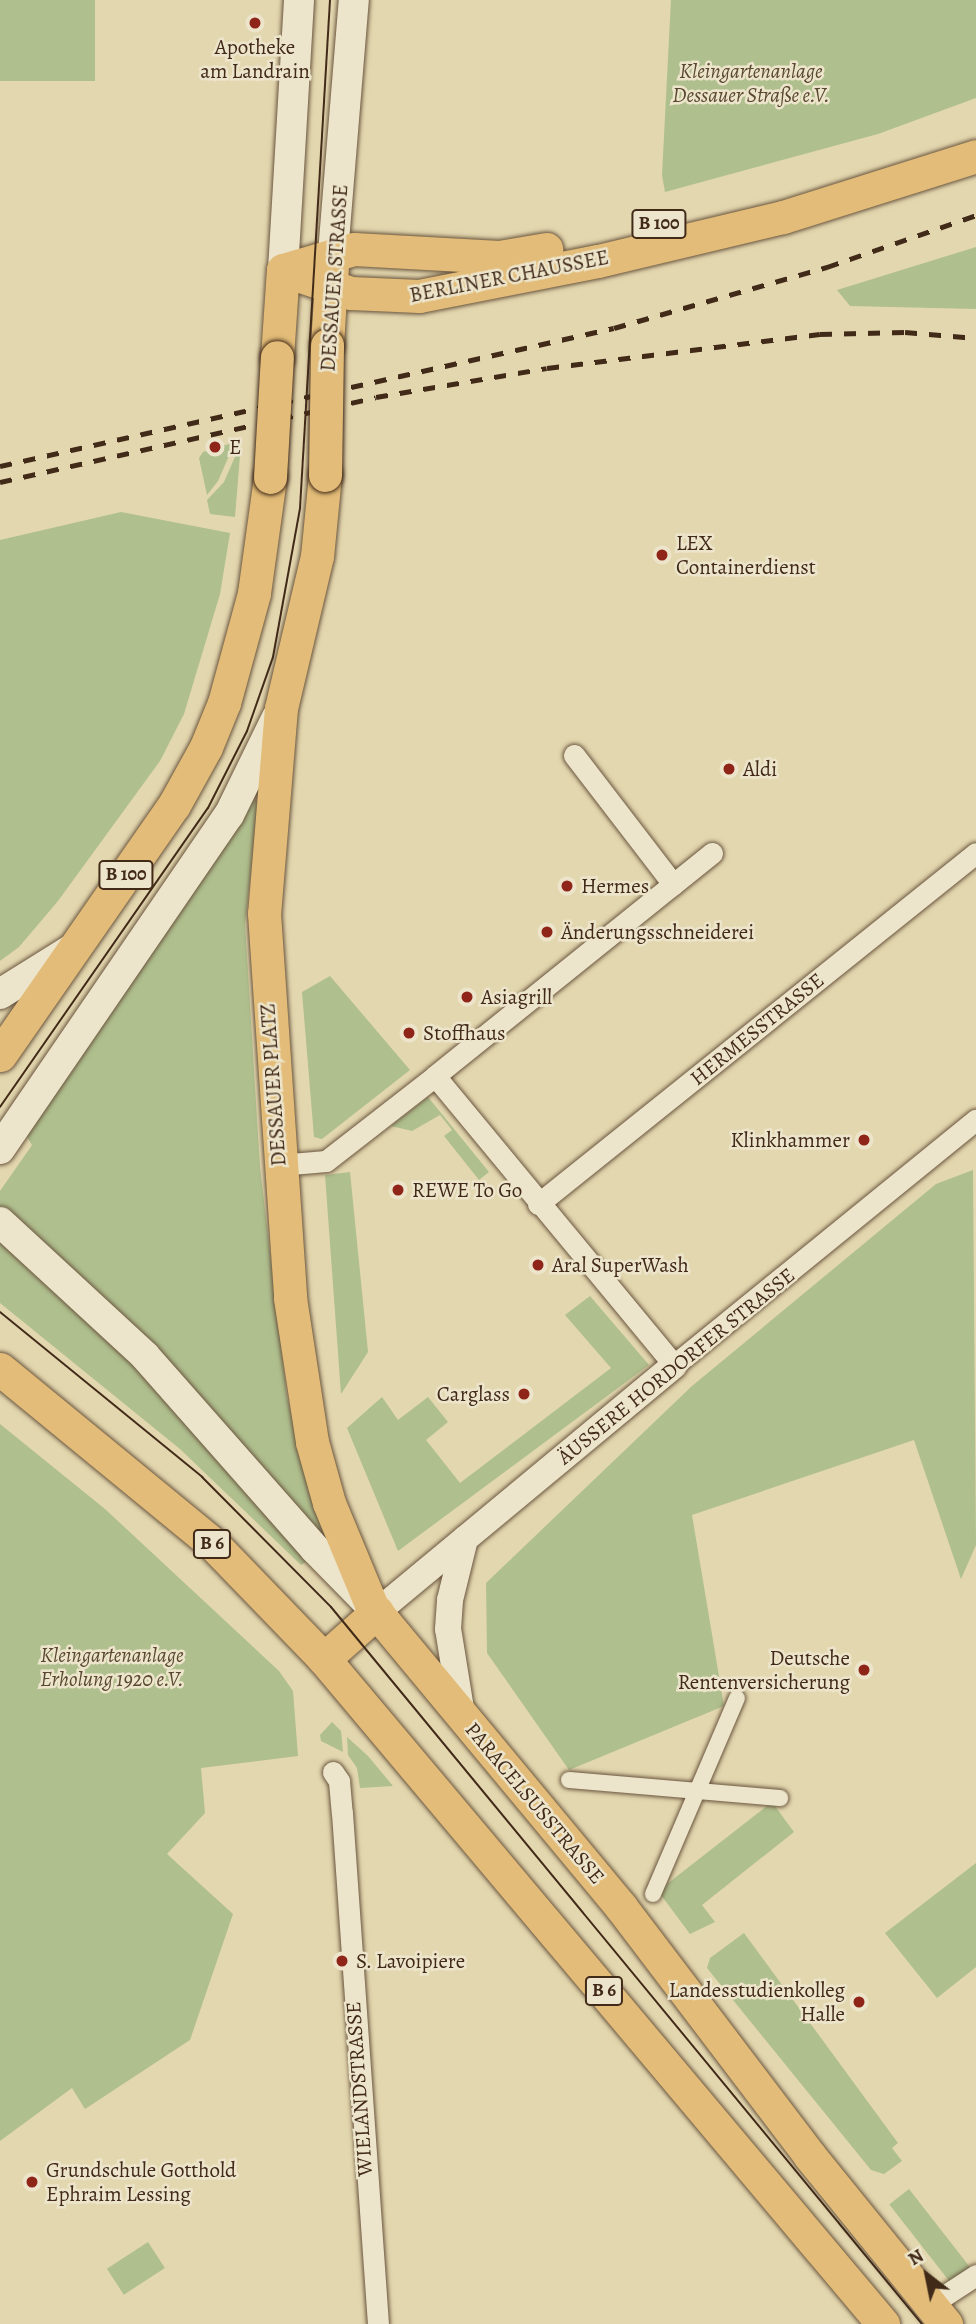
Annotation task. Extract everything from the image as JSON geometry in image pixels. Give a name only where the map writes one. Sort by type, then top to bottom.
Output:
[{"type":"main road","points":[[283,270],[299,0]]},
{"type":"main road","name":"DESSAUER STRASSE","points":[[317,556],[325,475],[330,288],[354,0]]},
{"type":"main road","name":"BERLINER CHAUSSEE","points":[[283,270],[333,253],[386,248],[499,257],[563,246],[764,201],[976,135]]},
{"type":"main road","name":"BERLINER CHAUSSEE","points":[[283,270],[330,288],[381,298],[419,296],[611,257],[845,200],[976,156]]},
{"type":"main road","name":"B 100","points":[[0,1055],[174,805],[224,703],[254,593],[270,477],[283,270]]},
{"type":"main road","points":[[328,342],[350,311],[381,298]]},
{"type":"main road","name":"DESSAUER PLATZ","points":[[317,556],[281,708],[264,913],[290,1298],[312,1442],[342,1539],[374,1609]]},
{"type":"main road","name":"B 100","points":[[0,1149],[229,815],[281,708]]},
{"type":"main road","points":[[0,993],[78,945]]},
{"type":"main road","name":"PARACELSUSSTRASSE","points":[[0,1222],[96,1306],[374,1609],[621,1907],[809,2155],[938,2315]]},
{"type":"main road","name":"B 6","points":[[0,1369],[214,1545],[324,1659],[883,2324]]},
{"type":"main road","points":[[324,1659],[374,1609]]},
{"type":"street","points":[[574,755],[673,884]]},
{"type":"street","points":[[279,1165],[326,1161],[712,853]]},
{"type":"street","name":"HERMESSTRASSE","points":[[538,1204],[976,853]]},
{"type":"street","points":[[435,1076],[538,1204],[674,1365]]},
{"type":"street","name":"ÄUSSERE HORDORFER STRASSE","points":[[374,1609],[465,1539],[976,1120]]},
{"type":"street","points":[[463,1715],[448,1629],[453,1580],[465,1539]]},
{"type":"street","points":[[653,1894],[737,1698]]},
{"type":"street","name":"WIELANDSTRASSE","points":[[334,1772],[339,1781],[342,1813],[378,2324]]},
{"type":"street","points":[[569,1780],[780,1798]]},
{"type":"street","points":[[938,2315],[976,2275]]},
{"type":"green space","points":[[0,0],[95,0],[95,81],[0,81]]},
{"type":"green space","name":"Kleingartenanlage Dessauer Straße e.V.","points":[[671,0],[976,0],[976,98],[878,134],[665,192],[662,175]]},
{"type":"green space","points":[[976,247],[976,309],[850,306],[837,290]]},
{"type":"green space","points":[[235,442],[218,481],[207,495],[199,458],[203,452]]},
{"type":"green space","points":[[241,443],[235,517],[210,514],[207,500],[224,482]]},
{"type":"green space","points":[[121,512],[230,533],[220,594],[184,714],[160,761],[58,901],[19,947],[0,961],[0,540]]},
{"type":"green space","points":[[253,799],[259,801],[245,924],[260,1167],[287,1397],[305,1468],[331,1536],[325,1545],[146,1338],[0,1206],[0,1191],[32,1145],[24,1132]]},
{"type":"green space","points":[[330,976],[410,1070],[322,1139],[314,1137],[302,992]]},
{"type":"green space","points":[[428,1097],[489,1172],[479,1180],[444,1136],[452,1130],[440,1115],[412,1131],[391,1126]]},
{"type":"green space","points":[[973,1170],[976,1545],[961,1579],[914,1440],[692,1515],[724,1706],[569,1770],[487,1653],[486,1583],[692,1386],[936,1184]]},
{"type":"green space","points":[[350,1172],[368,1352],[341,1394],[325,1175]]},
{"type":"green space","points":[[0,1238],[42,1273],[161,1393],[306,1562],[301,1565],[180,1449],[0,1303]]},
{"type":"green space","points":[[590,1296],[649,1365],[398,1551],[347,1428],[382,1397],[398,1420],[428,1397],[448,1422],[426,1440],[460,1483],[611,1368],[565,1315]]},
{"type":"green space","name":"Kleingartenanlage Erholung 1920 e.V.","points":[[0,1424],[105,1509],[279,1671],[293,1691],[298,1756],[201,1768],[205,1813],[167,1854],[233,1914],[190,2040],[85,2109],[72,2088],[0,2141]]},
{"type":"green space","points":[[332,1722],[341,1731],[343,1752],[321,1741],[320,1735]]},
{"type":"green space","points":[[347,1737],[368,1756],[393,1786],[360,1788],[357,1768],[348,1755]]},
{"type":"green space","points":[[772,1802],[794,1832],[702,1905],[715,1922],[690,1934],[658,1891]]},
{"type":"green space","points":[[976,1863],[976,1967],[937,1998],[885,1933]]},
{"type":"green space","points":[[744,1933],[898,2143],[892,2148],[902,2161],[884,2174],[871,2170],[707,1968],[710,1958]]},
{"type":"green space","points":[[909,2189],[972,2269],[952,2285],[889,2204]]},
{"type":"green space","points":[[148,2242],[165,2268],[124,2295],[107,2269]]},
{"type":"tram line","points":[[0,1107],[208,808],[247,731],[273,657],[300,508],[330,0]]},
{"type":"tram line","points":[[0,1312],[202,1477],[331,1607],[922,2324]]},
{"type":"railway","points":[[0,466],[614,328],[827,267],[976,215]]},
{"type":"railway","points":[[0,482],[376,397],[547,368],[820,334],[905,332],[976,338]]},
{"type":"place","name":"Apotheke am Landrain","points":[[255,23]]},
{"type":"place","name":"E","points":[[215,447]]},
{"type":"place","name":"LEX Containerdienst","points":[[662,555]]},
{"type":"place","name":"Aldi","points":[[729,769]]},
{"type":"place","name":"Hermes","points":[[567,886]]},
{"type":"place","name":"Änderungsschneiderei","points":[[547,932]]},
{"type":"place","name":"Asiagrill","points":[[467,997]]},
{"type":"place","name":"Stoffhaus","points":[[409,1033]]},
{"type":"place","name":"Klinkhammer","points":[[864,1140]]},
{"type":"place","name":"REWE To Go","points":[[398,1190]]},
{"type":"place","name":"Aral SuperWash","points":[[538,1265]]},
{"type":"place","name":"Carglass","points":[[524,1394]]},
{"type":"place","name":"Deutsche Rentenversicherung","points":[[864,1670]]},
{"type":"place","name":"S. Lavoipiere","points":[[342,1961]]},
{"type":"place","name":"Landesstudienkolleg Halle","points":[[859,2002]]},
{"type":"place","name":"Grundschule Gotthold Ephraim Lessing","points":[[32,2182]]}]
